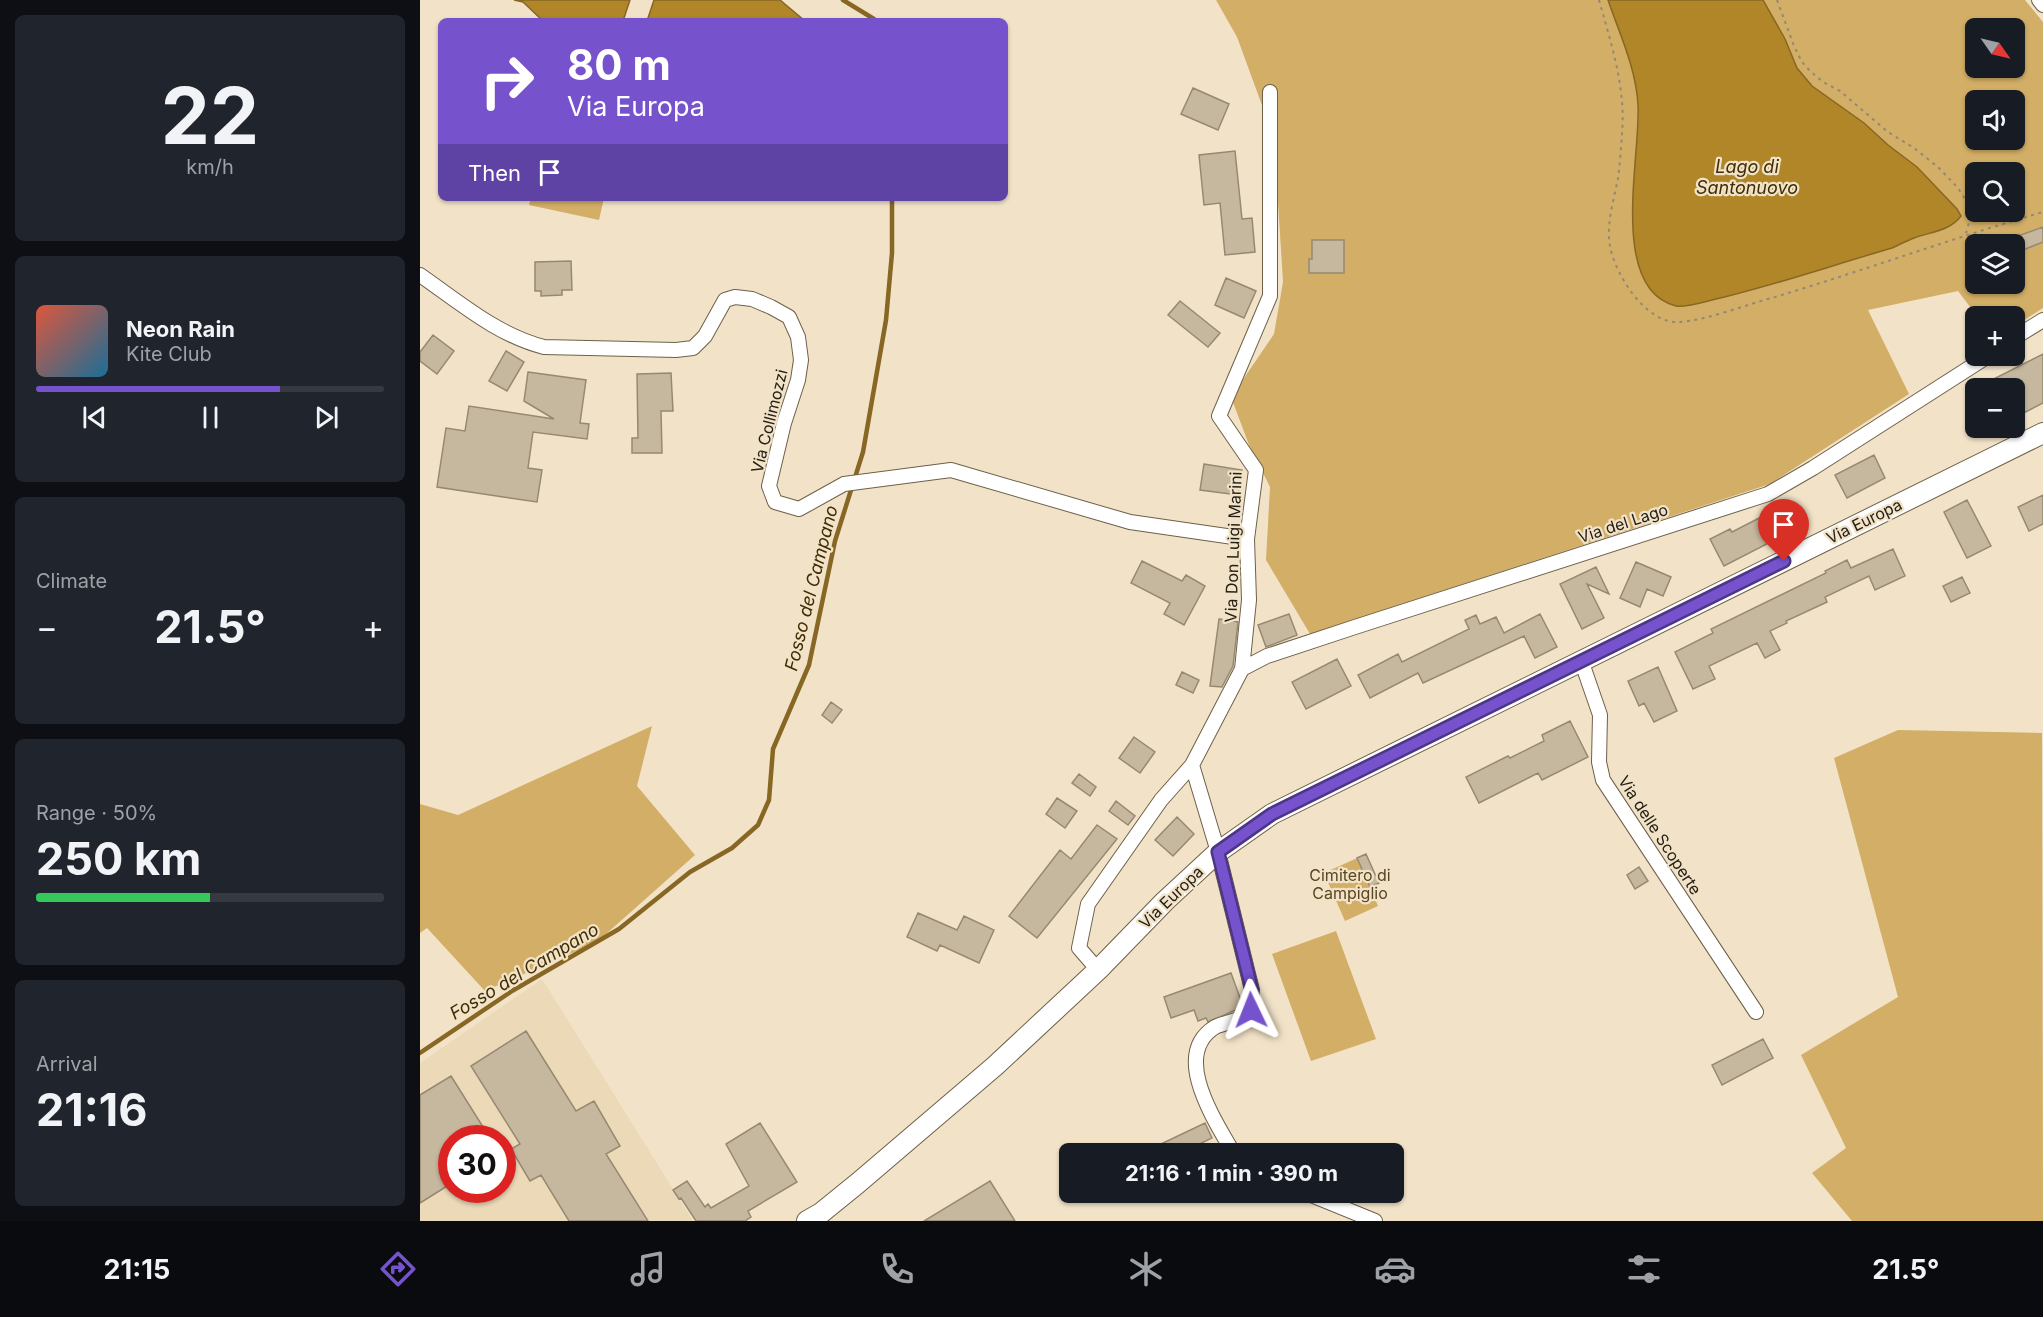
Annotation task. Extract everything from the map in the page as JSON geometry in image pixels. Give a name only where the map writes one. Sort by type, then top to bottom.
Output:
[{"type":"main road","name":"Via Europa","points":[[807,1221],[858,1183],[995,1066],[1098,970],[1218,852],[1272,814],[2043,433]]},
{"type":"street","points":[[2039,0],[2043,5]]},
{"type":"street","name":"Via Don Luigi Marini","points":[[1098,970],[1079,948],[1088,904],[1161,800],[1192,765],[1242,669],[1249,600],[1247,539],[1256,470],[1219,416],[1270,296],[1270,92]]},
{"type":"street","name":"Via Collimozzi","points":[[420,275],[503,331],[525,342],[544,347],[676,350],[693,348],[705,336],[725,300],[735,297],[752,299],[789,317],[798,337],[801,360],[798,380],[784,423],[769,486],[775,502],[799,509],[844,484],[951,470],[1130,522],[1247,539]]},
{"type":"street","points":[[2025,331],[2043,320]]},
{"type":"street","name":"Via del Lago","points":[[1242,669],[1267,656],[1366,623],[1767,494],[1813,468],[1972,366]]},
{"type":"street","name":"Via delle Scoperte","points":[[1581,660],[1600,715],[1599,762],[1604,780],[1756,1012]]},
{"type":"street","points":[[1192,765],[1218,852],[1252,990],[1251,1010],[1245,1015],[1214,1028],[1197,1046],[1196,1071],[1210,1113],[1228,1143]]},
{"type":"street","points":[[1331,1203],[1375,1221]]},
{"type":"path","points":[[1599,0],[1619,75],[1622,104],[1623,130],[1610,223],[1610,244],[1616,268],[1626,284],[1645,307],[1657,315],[1677,322],[1710,315],[1800,289],[1965,234]]},
{"type":"path","points":[[1777,0],[1794,46],[1802,62],[1810,71],[1823,82],[1840,91],[1887,132],[1914,148],[1940,168],[1958,188],[1970,207],[1966,234],[2043,212]]},
{"type":"shaded area","points":[[542,979],[693,1221],[420,1221],[420,1063]]},
{"type":"green space","points":[[1216,0],[2025,0],[2043,22],[2043,308],[2025,320],[2025,306],[1969,306],[1958,291],[1868,310],[1909,394],[1770,484],[1310,634],[1266,560],[1270,487],[1249,445],[1231,397],[1274,334],[1283,282],[1274,138],[1237,37]]},
{"type":"green space","points":[[530,201],[603,201],[599,220],[529,205]]},
{"type":"green space","points":[[652,726],[637,786],[695,855],[597,942],[485,991],[427,928],[420,933],[420,804],[458,815]]},
{"type":"green space","points":[[1898,730],[2042,733],[2043,1221],[1852,1221],[1812,1173],[1846,1148],[1801,1055],[1898,997],[1834,758]]},
{"type":"green space","name":"Cimitero di Campiglio","points":[[1366,854],[1379,883],[1370,887],[1378,906],[1345,921],[1324,873]]},
{"type":"green space","points":[[1336,931],[1376,1039],[1311,1061],[1272,954]]},
{"type":"water","points":[[514,0],[630,0],[624,18],[540,18],[523,2]]},
{"type":"water","points":[[654,0],[780,0],[801,18],[648,18]]},
{"type":"water","name":"Lago di Santonuovo","points":[[1608,0],[1763,0],[1785,39],[1797,68],[1812,86],[1864,123],[1917,167],[1961,216],[1946,228],[1892,248],[1696,304],[1676,306],[1655,295],[1642,275],[1635,248],[1633,187],[1638,128],[1637,91],[1627,52]]},
{"type":"building","points":[[1193,88],[1229,104],[1218,130],[1181,114]]},
{"type":"building","points":[[1235,151],[1242,219],[1252,218],[1255,252],[1225,255],[1220,203],[1204,205],[1199,155]]},
{"type":"building","points":[[2043,227],[2043,242],[2025,249],[2024,234]]},
{"type":"building","points":[[1312,240],[1344,240],[1344,273],[1309,273]]},
{"type":"building","points":[[571,261],[572,290],[562,290],[562,295],[541,296],[541,291],[535,291],[535,262]]},
{"type":"building","points":[[1226,278],[1256,291],[1244,318],[1215,305]]},
{"type":"building","points":[[1180,301],[1220,333],[1208,347],[1168,315]]},
{"type":"building","points":[[433,335],[454,351],[437,374],[420,361],[420,352]]},
{"type":"building","points":[[506,351],[524,362],[507,391],[489,381]]},
{"type":"building","points":[[2043,354],[2043,403],[2025,412],[2025,378],[1996,378],[2019,366],[2025,366],[2025,363]]},
{"type":"building","points":[[528,372],[586,380],[580,423],[589,424],[587,439],[533,432],[528,468],[542,470],[537,502],[437,487],[446,428],[465,431],[469,406],[554,419],[524,401]]},
{"type":"building","points":[[671,373],[673,411],[661,411],[662,453],[632,453],[632,438],[638,438],[637,374]]},
{"type":"building","points":[[1874,455],[1885,478],[1847,498],[1835,475]]},
{"type":"building","points":[[1204,464],[1242,470],[1238,495],[1200,490]]},
{"type":"building","points":[[2043,495],[2043,524],[2029,531],[2018,507]]},
{"type":"building","points":[[1967,500],[1991,546],[1967,558],[1944,512]]},
{"type":"building","points":[[1765,515],[1770,526],[1780,521],[1786,534],[1724,566],[1710,539],[1730,529],[1732,532]]},
{"type":"building","points":[[1893,549],[1905,576],[1875,590],[1869,576],[1825,597],[1827,602],[1770,631],[1780,650],[1765,658],[1757,643],[1709,666],[1715,679],[1693,689],[1675,652],[1713,633],[1711,629],[1826,573],[1825,571],[1847,560],[1851,568]]},
{"type":"building","points":[[1142,561],[1182,581],[1186,575],[1205,586],[1184,625],[1164,614],[1170,603],[1131,583]]},
{"type":"building","points":[[1636,562],[1671,577],[1663,596],[1647,589],[1640,607],[1620,598]]},
{"type":"building","points":[[1596,567],[1609,594],[1587,584],[1604,618],[1582,629],[1560,584]]},
{"type":"building","points":[[1962,577],[1970,593],[1951,602],[1943,586]]},
{"type":"building","points":[[1289,614],[1297,635],[1266,647],[1258,625]]},
{"type":"building","points":[[1540,614],[1557,647],[1535,658],[1524,636],[1423,683],[1418,673],[1370,698],[1358,675],[1398,654],[1402,662],[1469,629],[1465,620],[1476,615],[1480,624],[1496,617],[1504,633]]},
{"type":"building","points":[[1219,619],[1238,622],[1233,666],[1222,687],[1210,686]]},
{"type":"building","points":[[1337,659],[1351,686],[1306,709],[1292,682]]},
{"type":"building","points":[[1658,667],[1677,711],[1654,722],[1644,703],[1639,706],[1628,681]]},
{"type":"building","points":[[1182,672],[1199,680],[1193,693],[1176,685]]},
{"type":"building","points":[[831,702],[842,710],[832,723],[822,715]]},
{"type":"building","points":[[1570,721],[1588,757],[1542,780],[1538,773],[1479,803],[1466,777],[1544,741],[1542,735]]},
{"type":"building","points":[[1134,737],[1155,752],[1140,773],[1119,758]]},
{"type":"building","points":[[1079,774],[1096,787],[1090,796],[1072,783]]},
{"type":"building","points":[[1057,798],[1077,811],[1065,828],[1046,814]]},
{"type":"building","points":[[1116,801],[1135,816],[1128,825],[1109,811]]},
{"type":"building","points":[[1177,817],[1194,834],[1173,856],[1155,840]]},
{"type":"building","points":[[1097,825],[1117,839],[1037,938],[1009,916],[1060,850],[1071,859]]},
{"type":"building","points":[[1366,854],[1379,883],[1370,887],[1357,858]]},
{"type":"building","points":[[1639,867],[1648,881],[1635,889],[1627,875]]},
{"type":"building","points":[[918,913],[957,930],[964,916],[994,930],[979,963],[940,945],[937,951],[907,937]]},
{"type":"building","points":[[1231,973],[1243,1006],[1208,1022],[1206,1018],[1198,1021],[1194,1010],[1171,1018],[1164,997]]},
{"type":"building","points":[[526,1031],[576,1111],[594,1101],[620,1146],[606,1154],[648,1221],[569,1221],[541,1175],[530,1181],[516,1157],[516,1146],[520,1144],[516,1138],[516,1125],[508,1125],[471,1066]]},
{"type":"building","points":[[1763,1039],[1773,1058],[1722,1085],[1712,1065]]},
{"type":"building","points":[[451,1076],[482,1125],[438,1125],[438,1192],[420,1203],[420,1095]]},
{"type":"building","points":[[760,1123],[797,1182],[748,1211],[751,1217],[745,1221],[696,1221],[673,1190],[687,1181],[705,1207],[708,1204],[711,1208],[749,1186],[726,1144]]},
{"type":"building","points":[[1205,1123],[1212,1138],[1202,1143],[1163,1143]]},
{"type":"building","points":[[990,1181],[1015,1221],[924,1221]]},
{"type":"waterway","name":"Fosso del Campano","points":[[843,0],[872,18]]},
{"type":"waterway","name":"Fosso del Campano","points":[[420,1053],[512,991],[619,929],[690,872],[732,848],[758,825],[769,800],[773,749],[809,665],[835,541],[863,452],[886,320],[892,253],[892,201]]},
{"type":"route","points":[[1251,1010],[1252,990],[1218,852],[1272,814],[1784,561]]}]
